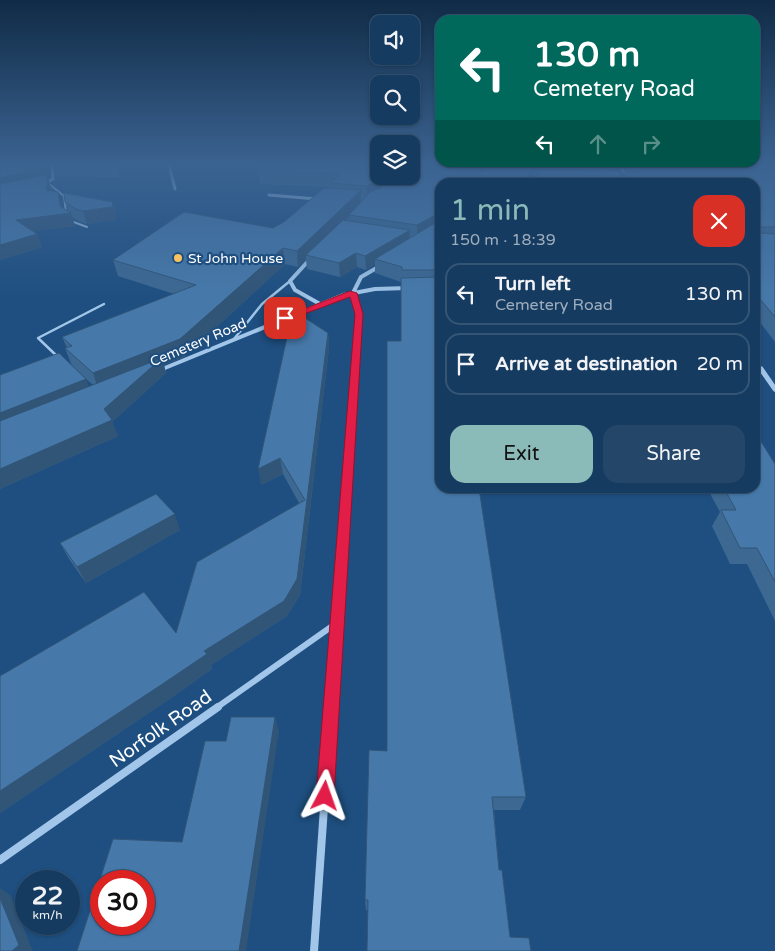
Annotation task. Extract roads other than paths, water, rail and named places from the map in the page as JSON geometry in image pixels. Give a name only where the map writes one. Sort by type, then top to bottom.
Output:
[{"type":"street","points":[[315,255],[290,281],[295,290],[320,304]]},
{"type":"street","points":[[314,951],[359,314],[353,293],[361,277],[386,262]]},
{"type":"street","name":"Cemetery Road","points":[[153,373],[320,304],[353,293],[375,289],[413,288]]},
{"type":"street","points":[[760,368],[775,389]]},
{"type":"street","name":"Norfolk Road","points":[[0,860],[338,622]]},
{"type":"lane","points":[[66,209],[67,217],[79,225],[87,227]]},
{"type":"lane","points":[[234,339],[262,304],[290,281]]},
{"type":"lane","points":[[65,363],[38,338],[104,304]]},
{"type":"place","name":"St John House","points":[[178,258]]}]
